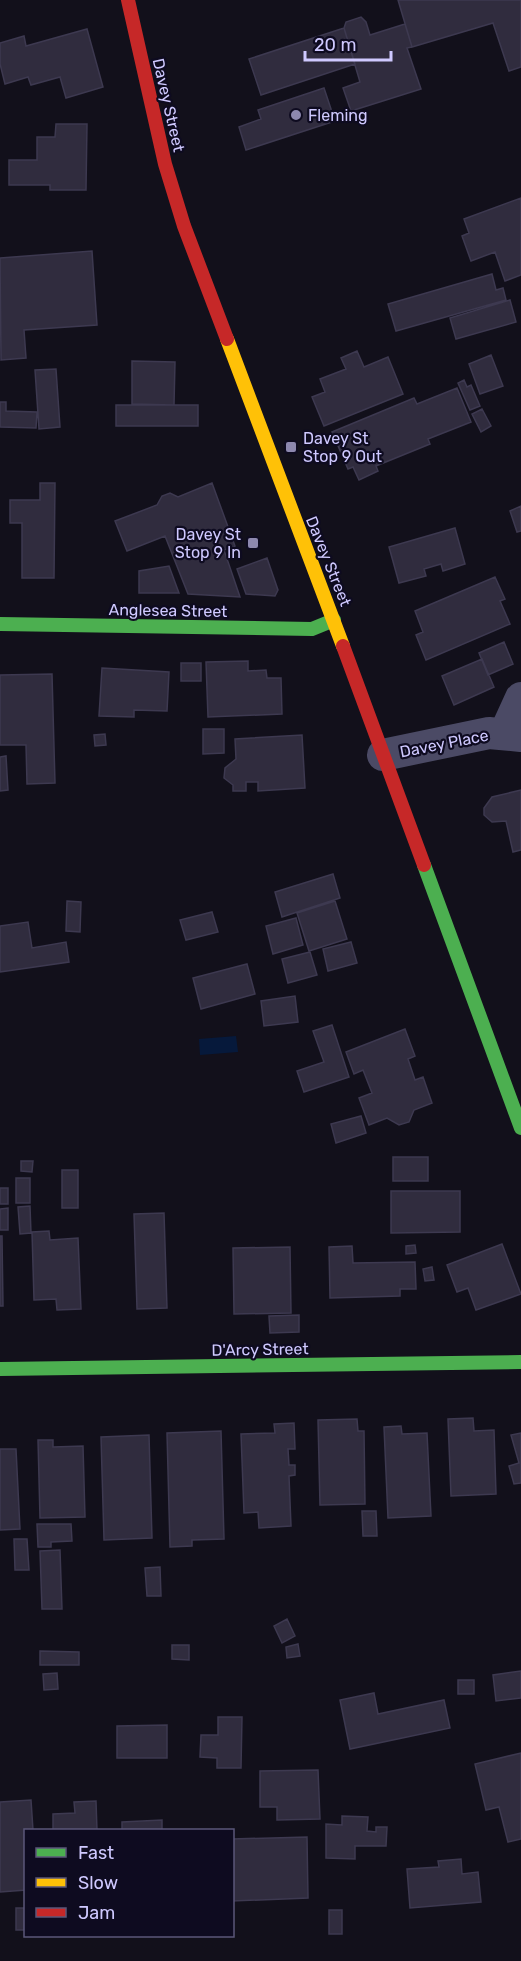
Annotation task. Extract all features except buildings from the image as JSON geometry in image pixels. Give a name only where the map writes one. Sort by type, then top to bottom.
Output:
[{"type":"main road","name":"Davey Street","points":[[128,0],[178,207],[334,620],[521,1128]]},
{"type":"main road","name":"Anglesea Street","points":[[0,624],[312,629],[334,620]]},
{"type":"main road","name":"D'Arcy Street","points":[[0,1370],[521,1362]]},
{"type":"street","name":"Davey Place","points":[[384,755],[440,742],[513,734],[521,698]]},
{"type":"water","points":[[236,1036],[238,1052],[200,1055],[199,1039]]},
{"type":"traffic: fast","points":[[0,624],[312,629],[334,620]]},
{"type":"traffic: fast","points":[[424,865],[521,1128]]},
{"type":"traffic: fast","points":[[0,1369],[521,1362]]},
{"type":"traffic: slow","points":[[227,339],[343,646]]},
{"type":"traffic: jam","points":[[128,0],[165,164],[184,226],[227,339]]},
{"type":"traffic: jam","points":[[343,646],[424,865]]},
{"type":"place","name":"Fleming","points":[[296,115]]},
{"type":"place","name":"Davey St Stop 9 Out","points":[[291,447]]},
{"type":"place","name":"Davey St Stop 9 In","points":[[253,543]]}]
